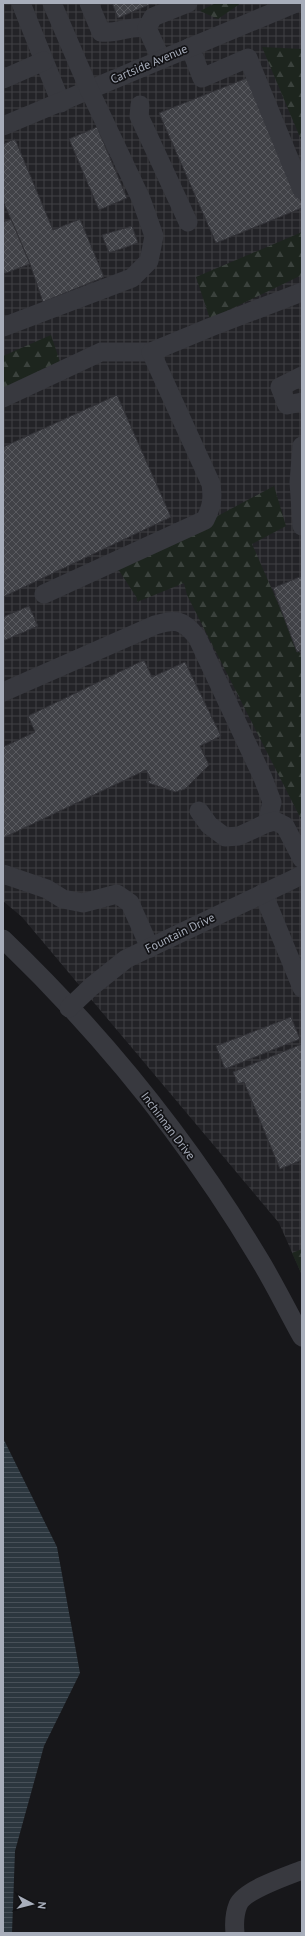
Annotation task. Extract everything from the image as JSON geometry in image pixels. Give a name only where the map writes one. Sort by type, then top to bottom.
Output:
[{"type":"street","points":[[21,3],[60,103]]},
{"type":"street","points":[[3,327],[132,278],[149,261],[154,236],[141,199],[89,89],[52,3]]},
{"type":"street","points":[[89,3],[101,32],[111,34],[135,26],[147,28]]},
{"type":"street","points":[[147,28],[153,17],[188,3]]},
{"type":"street","name":"Cartside Avenue","points":[[3,126],[296,3]]},
{"type":"street","points":[[147,28],[161,59]]},
{"type":"street","points":[[190,47],[202,78],[248,58],[302,190]]},
{"type":"street","points":[[3,78],[44,61]]},
{"type":"street","points":[[140,105],[139,116],[188,222]]},
{"type":"street","points":[[3,398],[101,352],[151,352],[302,292]]},
{"type":"street","points":[[44,594],[205,520],[209,512],[212,503],[211,484],[151,352]]},
{"type":"street","points":[[302,376],[280,387],[287,405],[302,402]]},
{"type":"street","points":[[302,446],[299,482],[302,526]]},
{"type":"street","points":[[3,692],[155,625],[173,620],[188,626],[197,637],[263,778],[272,802],[267,822]]},
{"type":"street","points":[[199,811],[209,825],[225,837],[239,836],[267,822],[275,821],[285,826],[302,858]]},
{"type":"street","points":[[3,874],[47,889],[63,899],[83,903],[117,894],[130,902],[150,948]]},
{"type":"street","name":"Fountain Drive","points":[[69,1008],[91,987],[126,959],[302,875]]},
{"type":"street","points":[[263,893],[302,988]]},
{"type":"street","name":"Inchinnan Drive","points":[[3,939],[38,973],[107,1049],[146,1096],[189,1153],[258,1258],[302,1337]]},
{"type":"street","points":[[235,1933],[234,1918],[238,1904],[250,1893],[302,1870]]},
{"type":"shaded area","points":[[3,3],[302,3],[302,1275],[279,1223],[22,917],[3,901]]},
{"type":"shaded area","points":[[3,1438],[57,1547],[80,1673],[44,1746],[15,1851],[12,1933],[3,1933]]},
{"type":"green space","points":[[216,3],[241,3],[218,19],[200,11]]},
{"type":"green space","points":[[262,47],[302,49],[302,142]]},
{"type":"green space","points":[[302,232],[302,275],[210,319],[196,277]]},
{"type":"green space","points":[[51,335],[61,365],[3,391],[3,356]]},
{"type":"green space","points":[[274,486],[286,526],[252,544],[302,658],[302,821],[187,595],[184,583],[137,602],[137,598],[118,569]]},
{"type":"green space","points":[[302,1249],[302,1275],[292,1253]]},
{"type":"building","points":[[112,3],[153,3],[118,18]]},
{"type":"building","points":[[247,78],[302,203],[302,208],[216,243],[159,113]]},
{"type":"building","points":[[97,127],[127,198],[99,210],[69,139]]},
{"type":"building","points":[[15,139],[53,230],[80,219],[104,277],[43,302],[30,264],[3,201],[3,144]]},
{"type":"building","points":[[11,219],[30,264],[3,274],[3,222]]},
{"type":"building","points":[[132,226],[138,243],[109,253],[102,235]]},
{"type":"building","points":[[117,395],[171,517],[3,597],[3,447]]},
{"type":"building","points":[[302,576],[302,650],[297,652],[273,588]]},
{"type":"building","points":[[29,606],[38,626],[3,641],[3,617]]},
{"type":"building","points":[[144,660],[152,677],[185,662],[221,736],[200,746],[209,765],[185,789],[175,792],[146,782],[151,780],[146,770],[3,838],[3,747],[35,732],[28,716]]},
{"type":"building","points":[[291,1017],[300,1039],[225,1069],[216,1046]]},
{"type":"building","points":[[302,1044],[302,1160],[280,1169],[244,1082],[238,1084],[233,1072]]}]
